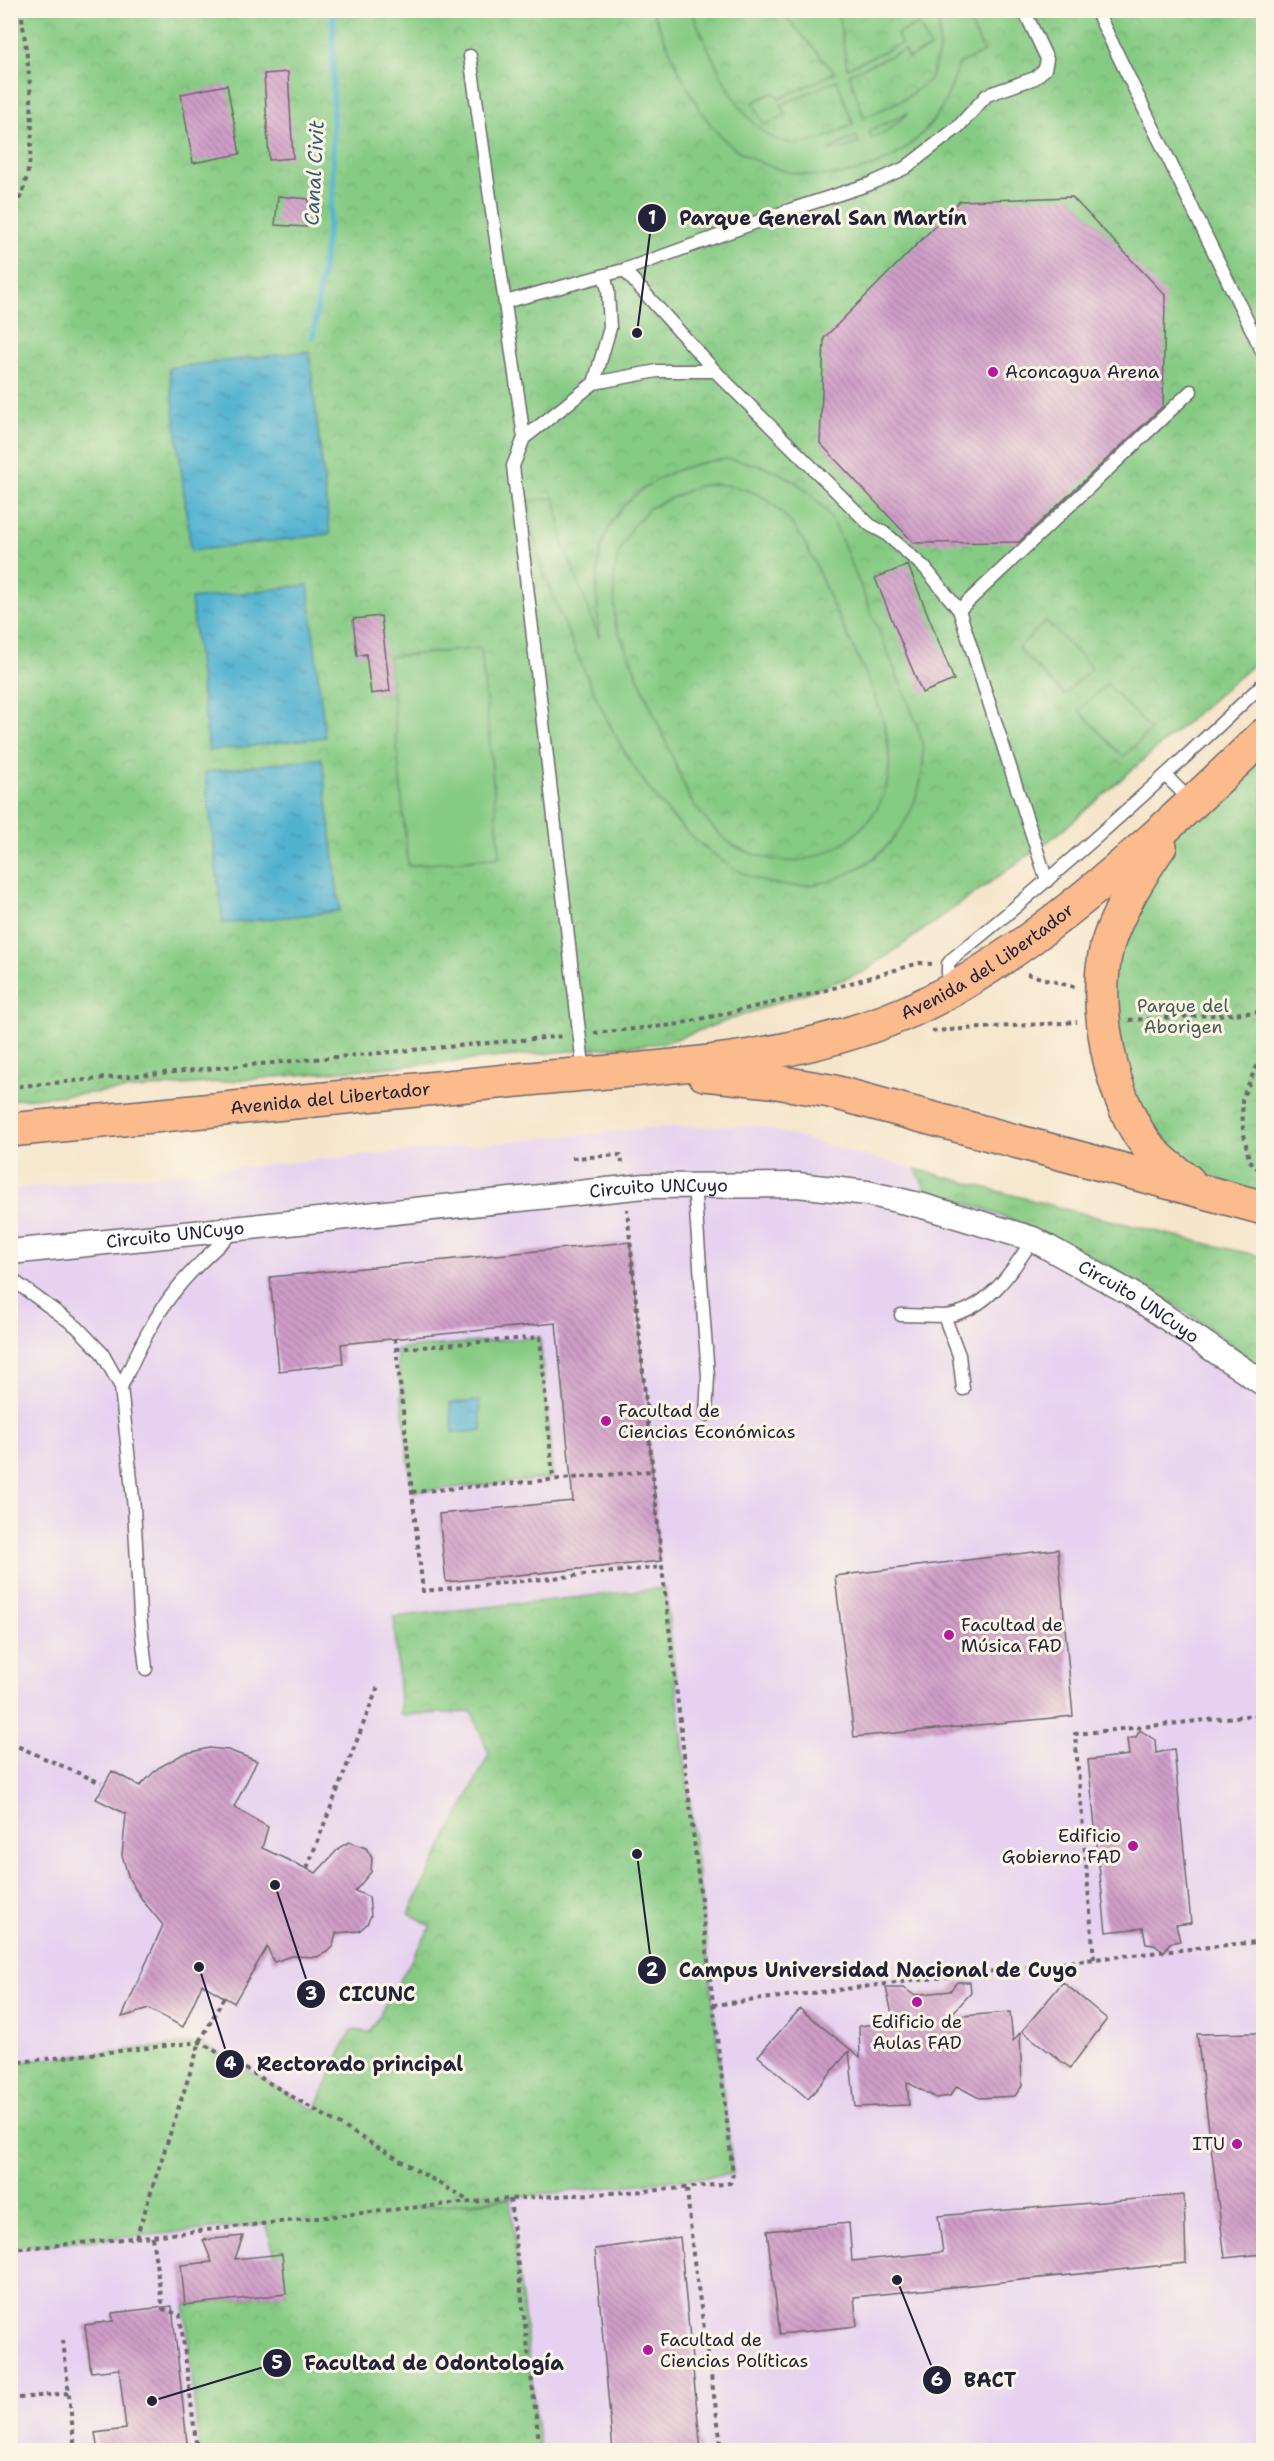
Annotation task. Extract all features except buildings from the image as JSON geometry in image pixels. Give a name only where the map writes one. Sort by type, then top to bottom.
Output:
[{"type":"main road","name":"Avenida del Libertador","points":[[10,1130],[651,1069],[786,1051],[838,1037],[903,1014],[948,978],[987,970],[1080,902],[1188,808],[1263,735]]},
{"type":"main road","points":[[1188,808],[1152,858],[1110,936],[1101,980],[1102,1021],[1114,1079],[1138,1130],[1152,1151],[1200,1189]]},
{"type":"main road","name":"Avenida del Libertador","points":[[651,1069],[771,1081],[830,1091],[1200,1189],[1250,1206],[1263,1208]]},
{"type":"street","name":"Circuito UNCuyo","points":[[10,1252],[633,1187],[694,1184],[798,1185],[867,1193],[923,1206],[1033,1239],[1130,1293],[1263,1384]]},
{"type":"lane","points":[[505,302],[624,270],[870,184],[905,168],[958,127],[987,96],[1035,78],[1045,69],[1047,59],[1024,10]]},
{"type":"lane","points":[[1096,10],[1263,355]]},
{"type":"lane","points":[[471,56],[524,438],[513,466],[584,1074]]},
{"type":"lane","points":[[624,270],[715,371],[870,525],[885,532],[925,568],[959,610],[1047,881]]},
{"type":"lane","points":[[594,383],[610,328],[608,290],[604,275]]},
{"type":"lane","points":[[524,438],[594,383],[657,371],[715,371]]},
{"type":"lane","points":[[959,610],[1191,391]]},
{"type":"lane","points":[[948,978],[1047,881],[1166,776],[1263,683]]},
{"type":"lane","points":[[1166,776],[1188,808]]},
{"type":"lane","points":[[694,1184],[708,1377],[706,1415]]},
{"type":"lane","points":[[121,1387],[142,1341],[178,1287],[237,1227]]},
{"type":"lane","points":[[901,1315],[954,1315],[987,1296],[1008,1278],[1033,1239]]},
{"type":"lane","points":[[10,1278],[77,1327],[102,1353],[121,1387],[134,1508],[140,1616],[146,1669]]},
{"type":"lane","points":[[944,1316],[959,1355],[963,1389]]},
{"type":"path","points":[[10,215],[21,202],[33,142],[29,75],[21,10]]},
{"type":"path","points":[[1009,954],[1025,973],[1085,990]]},
{"type":"path","points":[[10,1087],[674,1025],[820,992],[919,963],[948,978]]},
{"type":"path","points":[[930,1032],[1263,1012]]},
{"type":"path","points":[[1263,1049],[1242,1099],[1243,1129],[1249,1160],[1263,1174]]},
{"type":"path","points":[[572,1158],[621,1155],[622,1163]]},
{"type":"path","points":[[10,2248],[152,2237],[471,2202],[687,2188],[730,2183],[733,2174],[662,1567],[626,1207]]},
{"type":"path","points":[[396,1349],[540,1337],[553,1478]]},
{"type":"path","points":[[395,1338],[423,1591],[662,1567]]},
{"type":"path","points":[[412,1492],[652,1471]]},
{"type":"path","points":[[307,1868],[379,1684]]},
{"type":"path","points":[[1094,1959],[1075,1734],[1263,1714]]},
{"type":"path","points":[[10,1743],[101,1783]]},
{"type":"path","points":[[713,2005],[1256,1942]]},
{"type":"path","points":[[136,2238],[200,2042],[224,1997]]},
{"type":"path","points":[[10,2063],[200,2042],[471,2202]]},
{"type":"path","points":[[687,2188],[693,2254],[722,2451]]},
{"type":"path","points":[[510,2199],[540,2451]]},
{"type":"path","points":[[152,2237],[163,2309],[180,2315],[197,2451]]},
{"type":"path","points":[[63,2340],[75,2451]]},
{"type":"path","points":[[10,2399],[69,2393]]},
{"type":"shaded area","points":[[757,1126],[999,1192],[1263,1257],[1263,2450],[11,2450],[11,1189],[662,1127]]},
{"type":"green space","points":[[11,11],[1263,11],[1263,656],[1058,834],[864,972],[664,1043],[11,1100]]},
{"type":"green space","points":[[652,11],[691,11],[727,87],[739,106],[768,135],[784,142],[811,142],[853,124],[837,80],[781,105],[786,115],[764,125],[753,102],[775,92],[779,99],[835,73],[781,11],[838,11],[847,68],[901,44],[897,34],[919,24],[930,48],[908,58],[904,50],[849,74],[864,118],[906,98],[930,79],[939,52],[936,11],[964,11],[984,52],[958,64],[949,93],[935,118],[916,139],[894,156],[869,168],[841,174],[812,175],[782,170],[748,157],[735,149],[716,131],[704,116],[684,82]],"holes":[[[908,113],[885,133],[871,138],[869,131]],[[857,136],[859,143],[828,150]]]},
{"type":"green space","points":[[726,459],[742,461],[782,474],[805,490],[827,512],[842,541],[917,724],[923,747],[922,774],[919,790],[899,832],[867,863],[826,882],[804,886],[781,885],[749,876],[733,868],[692,837],[668,813],[628,758],[611,728],[582,666],[538,555],[528,501],[555,498],[563,543],[599,637],[597,588],[599,559],[605,537],[615,518],[628,501],[644,488],[683,468]],"holes":[[[715,484],[744,489],[764,498],[784,515],[800,535],[863,667],[881,712],[889,757],[888,778],[877,809],[867,822],[842,844],[812,858],[782,861],[752,854],[725,840],[713,828],[691,801],[615,623],[614,573],[618,555],[632,527],[649,508],[698,486]]]},
{"type":"green space","points":[[1046,621],[1092,668],[1064,695],[1018,648]]},
{"type":"green space","points":[[481,648],[500,857],[408,866],[389,657]]},
{"type":"green space","points":[[1107,684],[1151,730],[1123,757],[1079,710]]},
{"type":"green space","name":"Parque del Aborigen","points":[[1263,735],[1263,1208],[1170,1168],[1102,1021],[1129,897],[1152,858]]},
{"type":"green space","points":[[916,1169],[1076,1212],[1263,1257],[1263,1370],[1202,1324],[1137,1282],[1104,1263],[1034,1230],[990,1211],[925,1189]]},
{"type":"green space","points":[[540,1337],[553,1478],[412,1492],[396,1349]]},
{"type":"green space","points":[[665,1588],[733,2174],[414,2208],[510,2199],[540,2450],[199,2450],[185,2305],[286,2294],[266,2224],[11,2248],[11,2063],[200,2042],[315,2110],[351,2030],[370,2032],[431,1926],[409,1913],[489,1754],[472,1712],[401,1715],[394,1617]]},
{"type":"water","points":[[309,351],[330,534],[191,551],[169,368]]},
{"type":"water","points":[[308,585],[325,737],[209,751],[191,599]]},
{"type":"water","points":[[322,758],[340,911],[223,924],[205,772]]},
{"type":"water","points":[[479,1401],[482,1431],[453,1433],[450,1403]]},
{"type":"waterway","name":"Canal Civit","points":[[313,337],[333,192],[333,10]]},
{"type":"place","name":"Parque General San Martín","points":[[637,333]]},
{"type":"place","name":"Aconcagua Arena","points":[[993,372]]},
{"type":"place","name":"Facultad de Ciencias Económicas","points":[[606,1421]]},
{"type":"place","name":"Facultad de Música FAD","points":[[949,1635]]},
{"type":"place","name":"Edificio Gobierno FAD","points":[[1133,1846]]},
{"type":"place","name":"Campus Universidad Nacional de Cuyo","points":[[637,1854]]},
{"type":"place","name":"CICUNC","points":[[275,1885]]},
{"type":"place","name":"Rectorado principal","points":[[199,1967]]},
{"type":"place","name":"Edificio de Aulas FAD","points":[[917,2002]]},
{"type":"place","name":"ITU","points":[[1237,2144]]},
{"type":"place","name":"BACT","points":[[897,2280]]},
{"type":"place","name":"Facultad de Ciencias Políticas","points":[[648,2350]]},
{"type":"place","name":"Facultad de Odontología","points":[[152,2401]]}]
